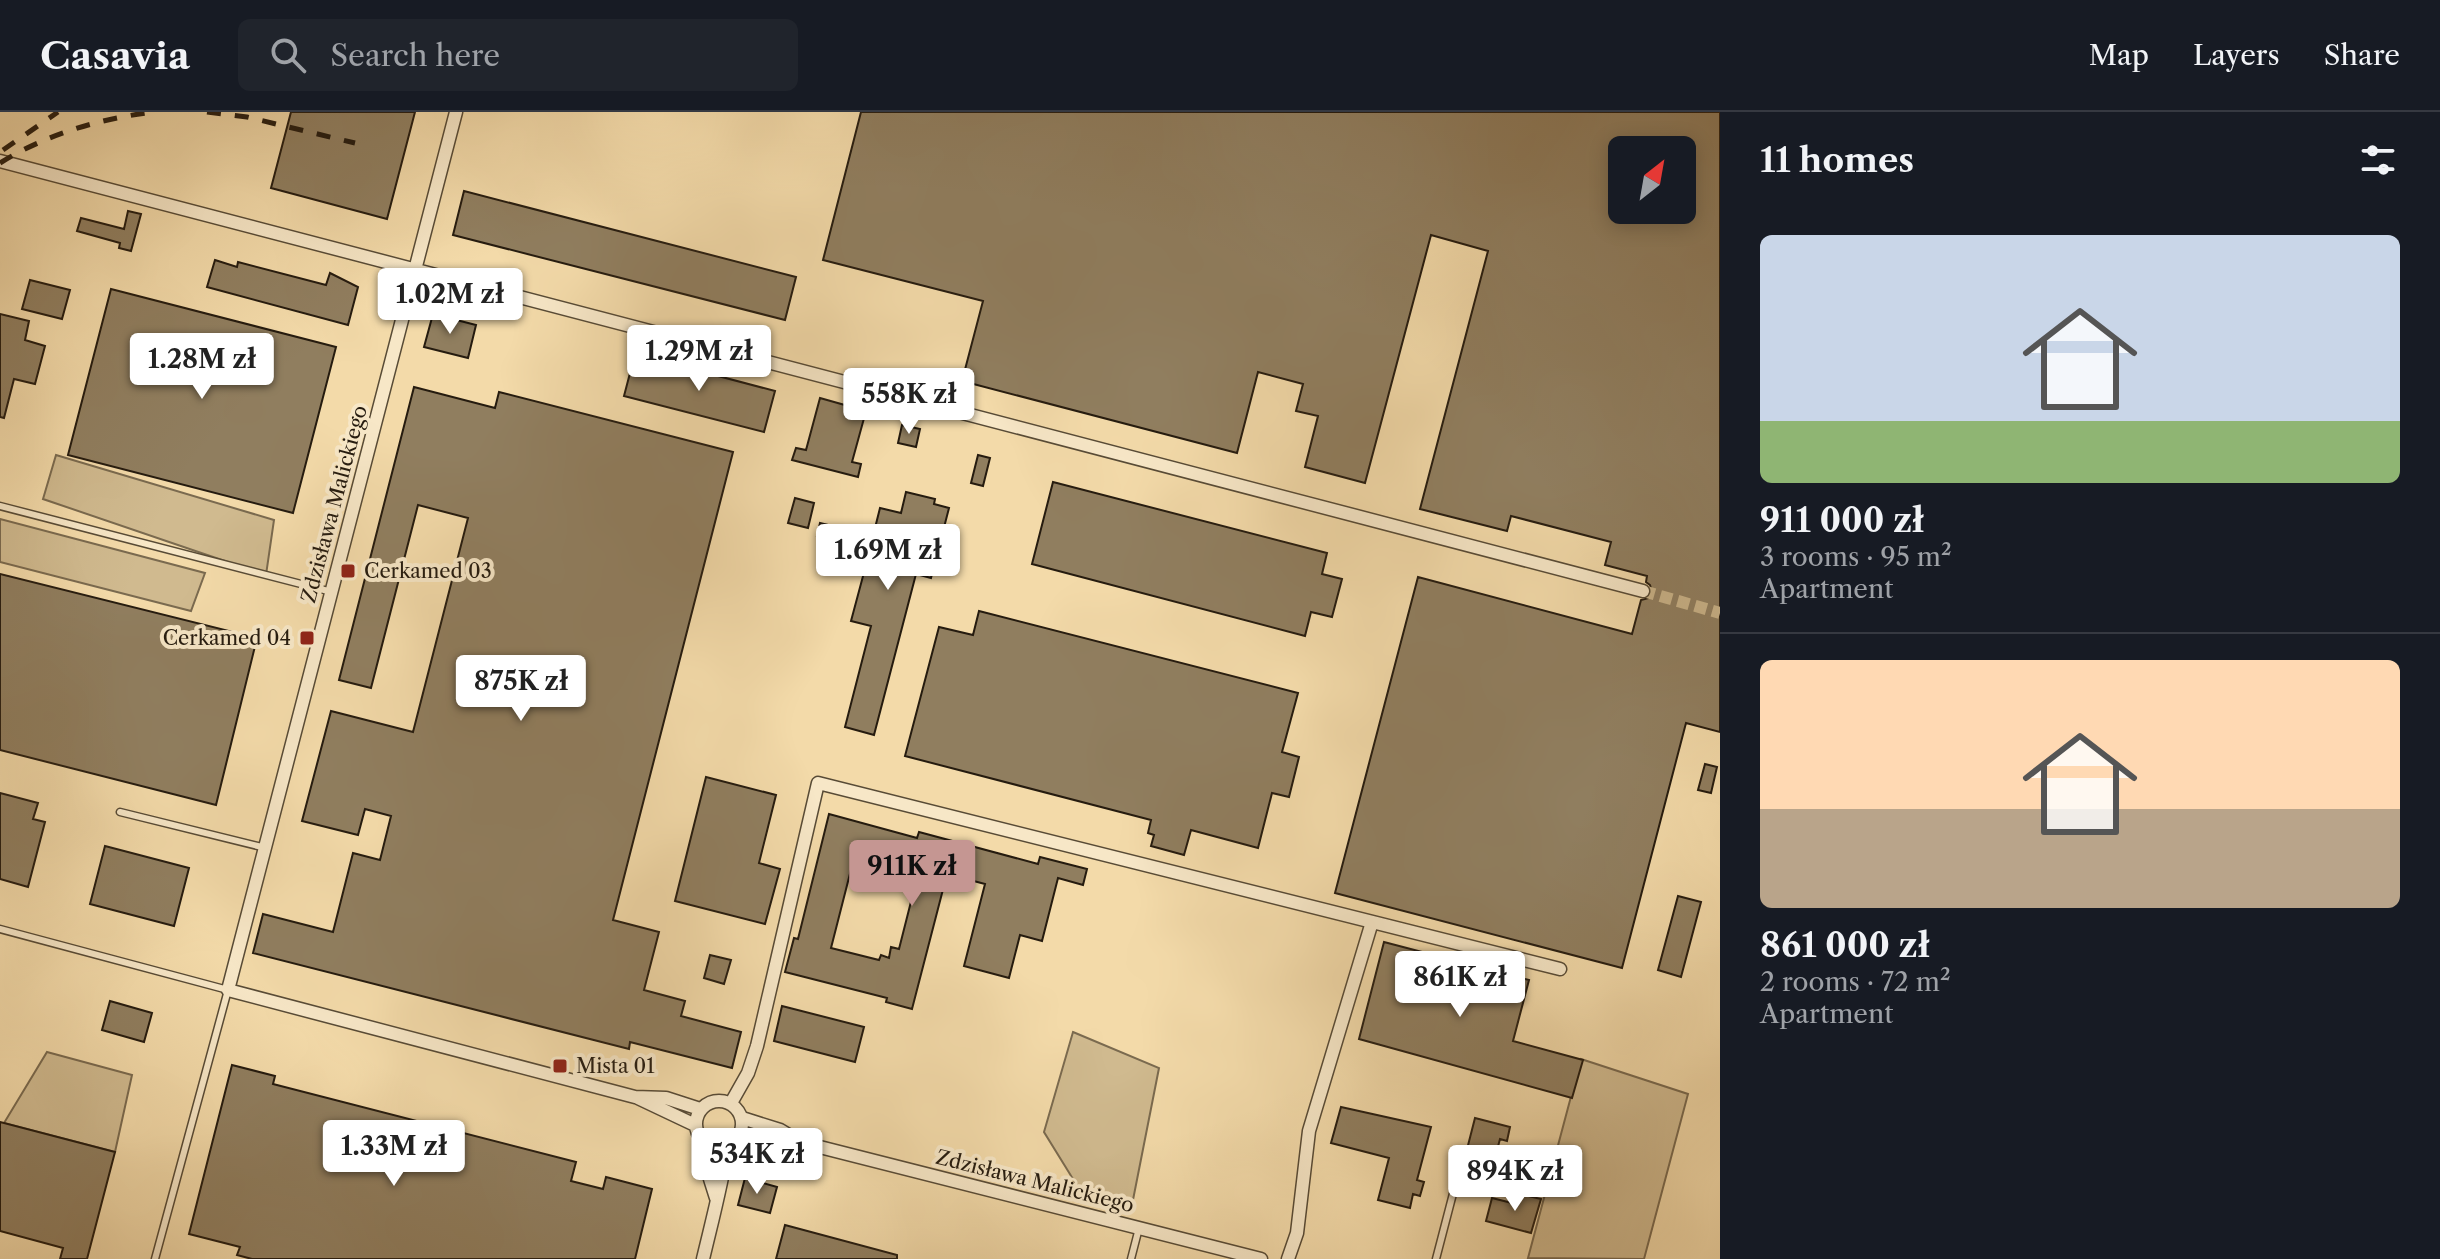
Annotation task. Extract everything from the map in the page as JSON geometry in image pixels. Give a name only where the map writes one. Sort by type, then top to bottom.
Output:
[{"type":"street","name":"Zdzisława Malickiego","points":[[228,990],[456,112]]},
{"type":"street","points":[[0,161],[1643,591]]},
{"type":"street","points":[[731,1103],[748,1073],[757,1046],[818,783],[1560,969]]},
{"type":"street","points":[[1288,1259],[1297,1233],[1309,1131],[1372,922]]},
{"type":"street","points":[[228,990],[635,1097],[695,1125]]},
{"type":"street","points":[[635,1097],[666,1098],[700,1109]]},
{"type":"street","points":[[711,1102],[731,1103],[742,1118],[739,1136],[728,1145],[710,1145],[700,1137],[695,1125],[700,1109],[711,1102]]},
{"type":"street","name":"Zdzisława Malickiego","points":[[742,1118],[780,1130],[800,1142]]},
{"type":"street","name":"Zdzisława Malickiego","points":[[739,1136],[800,1142],[1261,1259]]},
{"type":"street","points":[[710,1145],[710,1179],[716,1198]]},
{"type":"street","points":[[703,1259],[728,1145]]},
{"type":"lane","points":[[0,506],[332,592]]},
{"type":"lane","points":[[120,812],[266,848]]},
{"type":"lane","points":[[0,929],[228,990],[155,1259]]},
{"type":"lane","points":[[1436,1259],[1455,1186]]},
{"type":"lane","points":[[1131,1259],[1139,1228]]},
{"type":"shaded area","points":[[56,455],[274,520],[266,575],[43,499]]},
{"type":"shaded area","points":[[0,519],[205,573],[191,611],[0,562]]},
{"type":"shaded area","points":[[1073,1032],[1159,1068],[1132,1205],[1081,1192],[1044,1132]]},
{"type":"shaded area","points":[[47,1052],[132,1075],[115,1152],[4,1123]]},
{"type":"shaded area","points":[[1581,1059],[1688,1094],[1644,1259],[1528,1258]]},
{"type":"building","points":[[291,112],[415,112],[387,219],[271,188]]},
{"type":"building","points":[[861,112],[1720,112],[1720,732],[1686,723],[1622,968],[1335,893],[1418,577],[1632,634],[1641,600],[1649,598],[1652,592],[1646,582],[1647,576],[1605,565],[1611,542],[1511,516],[1507,531],[1420,509],[1488,251],[1431,235],[1365,483],[1305,467],[1318,416],[1296,411],[1303,384],[1258,372],[1237,453],[962,381],[983,301],[823,260]]},
{"type":"building","points":[[464,191],[796,277],[785,320],[453,235]]},
{"type":"building","points":[[128,211],[141,214],[131,251],[119,248],[120,243],[77,231],[81,218],[124,229]]},
{"type":"building","points":[[215,260],[237,267],[238,262],[326,285],[330,273],[358,287],[348,325],[207,287]]},
{"type":"building","points":[[30,280],[70,290],[62,319],[22,309]]},
{"type":"building","points":[[111,289],[336,347],[293,513],[68,455]]},
{"type":"building","points":[[0,314],[29,321],[25,340],[45,346],[35,384],[14,379],[4,418],[0,417]]},
{"type":"building","points":[[433,314],[476,325],[468,358],[424,347]]},
{"type":"building","points":[[635,354],[775,391],[764,432],[624,396]]},
{"type":"building","points":[[414,387],[495,408],[499,392],[733,452],[613,920],[659,932],[644,990],[685,1001],[681,1016],[741,1032],[732,1068],[630,1042],[629,1049],[253,953],[263,914],[333,932],[353,853],[380,860],[391,816],[365,809],[358,835],[302,821],[331,711],[413,732],[468,518],[418,505],[371,688],[339,680]]},
{"type":"building","points":[[820,398],[866,411],[852,462],[861,464],[858,477],[792,460],[796,448],[806,450]]},
{"type":"building","points":[[902,425],[920,429],[916,447],[898,443]]},
{"type":"building","points":[[978,455],[990,458],[983,486],[971,483]]},
{"type":"building","points":[[1053,482],[1327,553],[1322,574],[1342,579],[1332,617],[1311,612],[1305,636],[1032,564]]},
{"type":"building","points":[[906,492],[935,499],[934,504],[949,508],[931,578],[916,574],[874,735],[845,727],[871,626],[851,621],[870,550],[817,536],[820,523],[873,536],[880,508],[901,513]]},
{"type":"building","points":[[795,498],[814,503],[808,528],[788,523]]},
{"type":"building","points":[[0,574],[257,638],[216,805],[0,750]]},
{"type":"building","points":[[979,611],[1298,693],[1282,752],[1299,757],[1289,797],[1272,793],[1258,848],[1191,830],[1184,855],[1151,846],[1154,835],[1148,833],[1151,820],[905,756],[939,627],[973,635]]},
{"type":"building","points":[[1705,764],[1717,767],[1711,793],[1698,790]]},
{"type":"building","points":[[706,777],[776,795],[759,863],[780,869],[765,924],[675,901]]},
{"type":"building","points":[[0,793],[38,803],[33,819],[45,822],[28,887],[0,879]]},
{"type":"building","points":[[829,814],[917,838],[919,832],[1038,864],[1040,857],[1087,869],[1083,885],[1058,878],[1042,941],[1020,935],[1009,978],[964,966],[985,884],[947,874],[912,1009],[886,1002],[887,998],[785,972],[794,938],[798,939]],"holes":[[[855,854],[919,870],[899,949],[891,947],[889,958],[881,955],[879,960],[831,948]]]},
{"type":"building","points":[[105,846],[189,868],[174,926],[90,904]]},
{"type":"building","points":[[1678,896],[1701,902],[1681,977],[1658,970]]},
{"type":"building","points":[[1384,942],[1529,980],[1513,1041],[1583,1060],[1572,1098],[1359,1039]]},
{"type":"building","points":[[710,955],[731,960],[724,984],[704,978]]},
{"type":"building","points":[[110,1001],[152,1013],[144,1042],[102,1030]]},
{"type":"building","points":[[782,1006],[864,1027],[855,1062],[774,1041]]},
{"type":"building","points":[[232,1065],[275,1076],[273,1084],[576,1162],[571,1181],[603,1189],[606,1177],[652,1189],[635,1259],[252,1259],[237,1255],[240,1247],[189,1234]]},
{"type":"building","points":[[1341,1107],[1431,1127],[1417,1180],[1424,1182],[1420,1196],[1413,1194],[1410,1208],[1378,1200],[1389,1158],[1331,1143]]},
{"type":"building","points":[[1475,1118],[1510,1127],[1507,1141],[1500,1139],[1492,1169],[1464,1161]]},
{"type":"building","points":[[0,1122],[115,1152],[87,1259],[60,1259],[63,1248],[0,1231]]},
{"type":"building","points":[[745,1178],[777,1187],[770,1213],[738,1205]]},
{"type":"building","points":[[1515,1193],[1541,1199],[1531,1233],[1486,1221],[1492,1198],[1512,1203]]},
{"type":"building","points":[[785,1225],[897,1255],[897,1259],[776,1259]]},
{"type":"tunnel","points":[[1643,591],[1720,613]]},
{"type":"railway","points":[[3,150],[58,112]]},
{"type":"railway","points":[[0,163],[74,129],[153,112]]},
{"type":"railway","points":[[207,112],[247,117],[355,143]]},
{"type":"place","name":"Cerkamed 03","points":[[348,571]]},
{"type":"place","name":"Cerkamed 04","points":[[307,638]]},
{"type":"place","name":"Mista 01","points":[[560,1066]]}]
